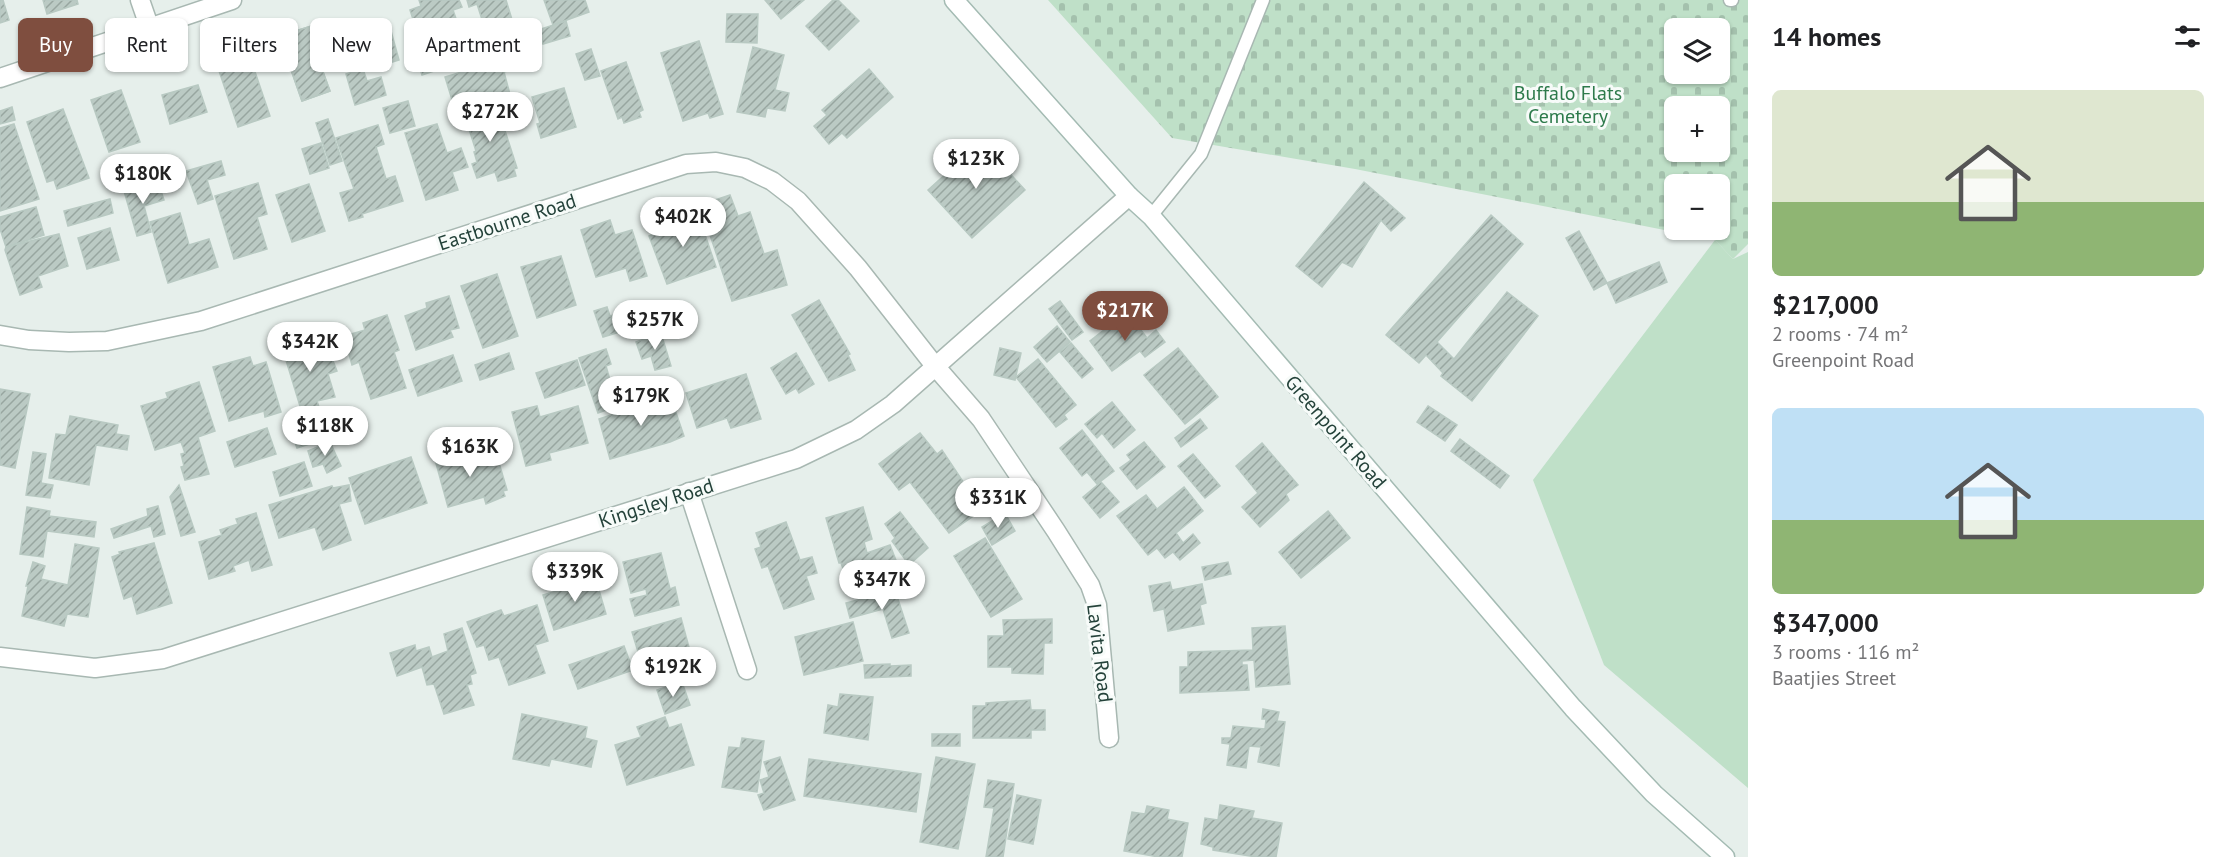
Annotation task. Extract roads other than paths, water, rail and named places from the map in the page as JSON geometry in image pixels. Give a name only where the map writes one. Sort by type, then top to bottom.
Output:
[{"type":"street","points":[[140,0],[146,18]]},
{"type":"street","points":[[175,18],[232,0]]},
{"type":"street","name":"Greenpoint Road","points":[[954,0],[1129,196],[1151,216],[1573,708],[1654,794],[1725,857]]},
{"type":"street","points":[[0,78],[105,41]]},
{"type":"street","name":"Eastbourne Road","points":[[0,335],[39,340],[107,341],[201,321],[686,164],[716,162],[745,168],[772,181],[798,201],[858,268],[935,366]]},
{"type":"street","name":"Kingsley Road","points":[[0,657],[95,668],[163,659],[796,459],[856,430],[892,404],[1129,196]]},
{"type":"street","name":"Lavita Road","points":[[935,366],[981,419],[1090,585],[1097,605],[1109,738]]},
{"type":"street","points":[[689,492],[747,670]]},
{"type":"lane","points":[[1151,216],[1201,154],[1263,0]]},
{"type":"park label","name":"Buffalo Flats Cemetery","points":[[1568,104]]}]
